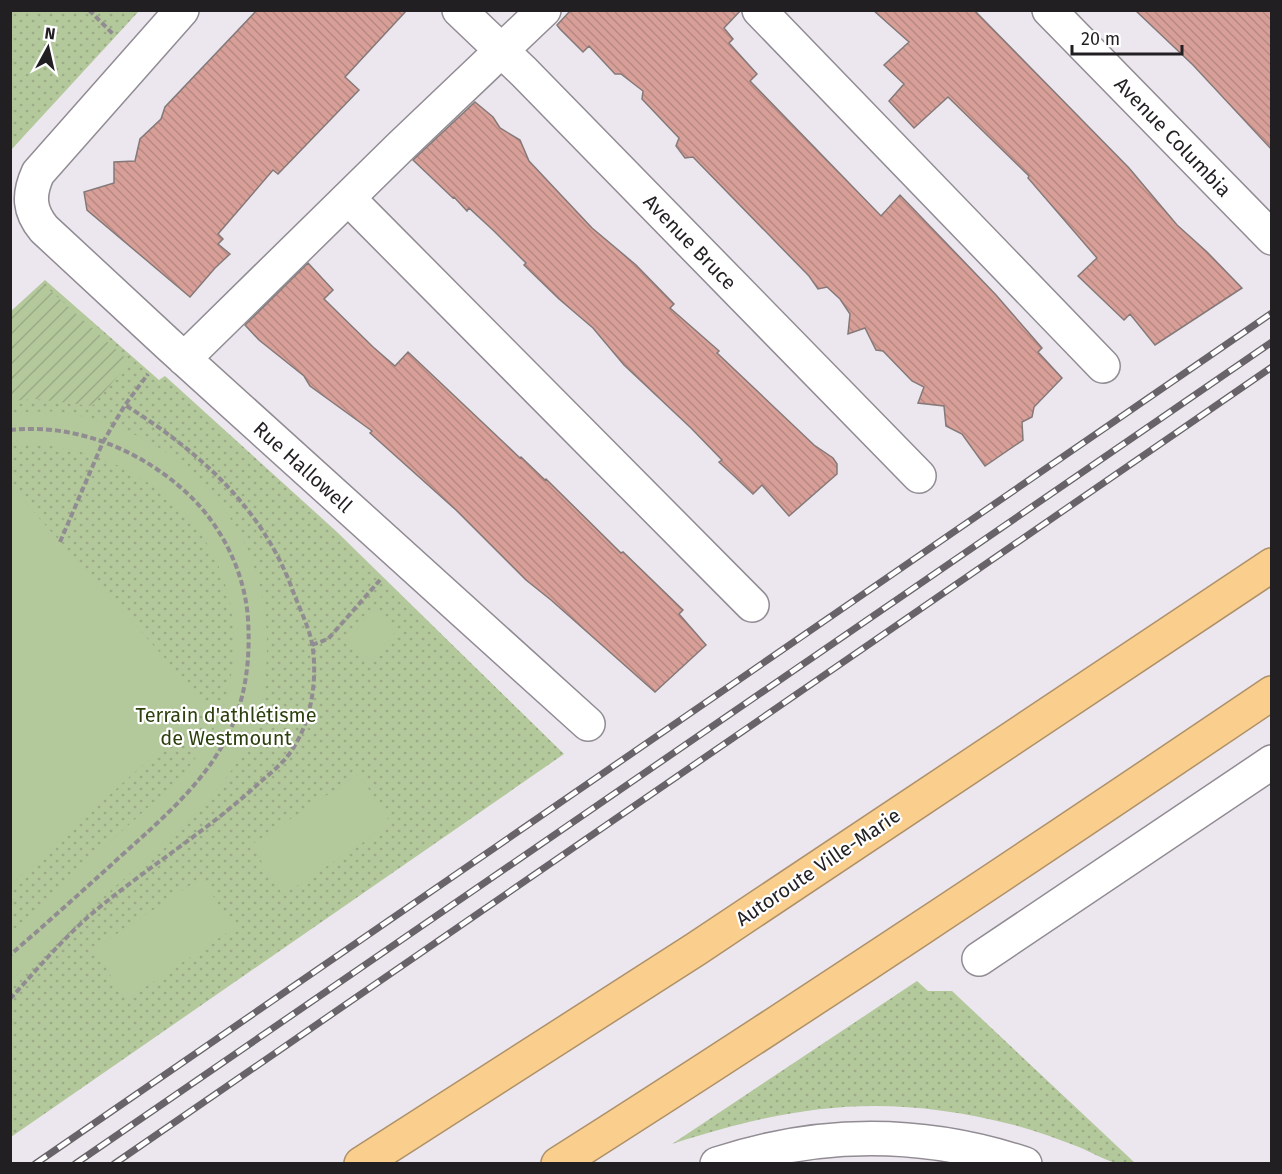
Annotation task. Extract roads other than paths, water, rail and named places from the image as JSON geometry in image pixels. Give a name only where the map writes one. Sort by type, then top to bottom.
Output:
[{"type":"highway","name":"Autoroute Ville-Marie","points":[[361,1164],[696,949],[1272,565]]},
{"type":"highway","points":[[558,1164],[933,922],[1272,693]]},
{"type":"street","name":"Rue Hallowell","points":[[182,10],[46,161],[34,183],[30,200],[34,215],[44,229],[184,359],[588,724]]},
{"type":"street","name":"Avenue Bruce","points":[[459,10],[919,476]]},
{"type":"street","points":[[184,359],[544,10]]},
{"type":"street","points":[[759,10],[1103,366]]},
{"type":"street","name":"Avenue Columbia","points":[[1049,10],[1272,238]]},
{"type":"street","points":[[348,198],[752,605]]},
{"type":"street","points":[[979,959],[1272,762]]},
{"type":"street","points":[[717,1164],[753,1152],[789,1144],[858,1137],[934,1142],[1025,1164]]},
{"type":"railway","points":[[35,1164],[1272,313]]},
{"type":"railway","points":[[75,1164],[1272,342]]},
{"type":"railway","points":[[114,1164],[1272,367]]},
{"type":"park label","name":"Terrain d'athlétisme de Westmount","points":[[226,726]]}]
